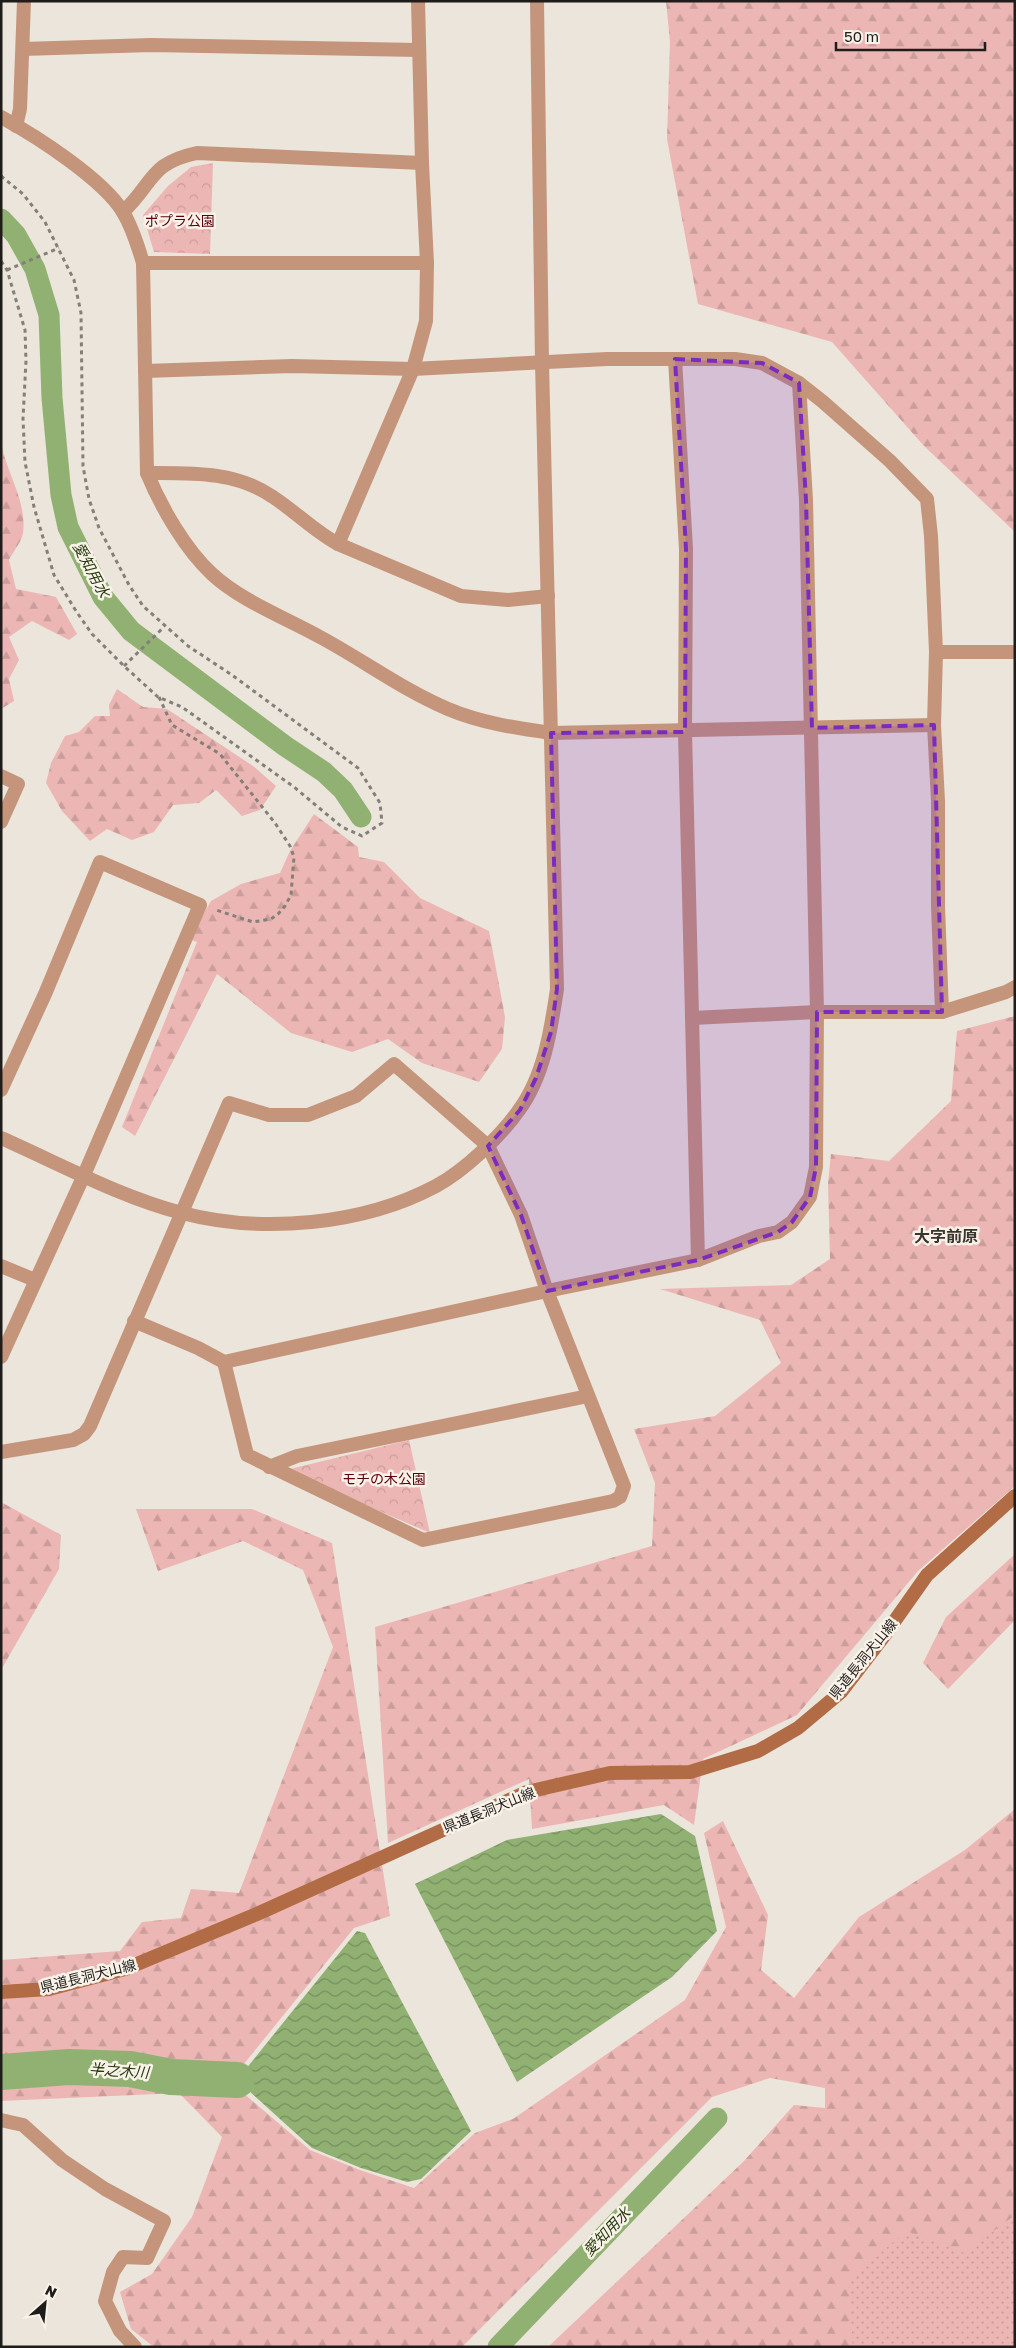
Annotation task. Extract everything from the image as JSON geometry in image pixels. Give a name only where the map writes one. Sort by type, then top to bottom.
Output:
[{"type":"main road","name":"県道長洞犬山線","points":[[1,1992],[49,1989],[125,1969],[257,1914],[527,1792],[610,1774],[690,1772],[758,1751],[798,1728],[841,1692],[927,1575],[1015,1496]]},
{"type":"street","points":[[16,126],[20,110],[24,1]]},
{"type":"street","points":[[338,544],[413,369],[426,321],[428,263],[422,163],[418,1]]},
{"type":"street","points":[[1,1138],[125,1193],[183,1213],[246,1224],[288,1224],[330,1220],[390,1206],[437,1186],[488,1146],[520,1110],[536,1078],[551,1032],[556,989],[536,1]]},
{"type":"street","points":[[23,49],[151,45],[419,50]]},
{"type":"street","points":[[1,117],[52,148],[97,184],[123,212],[137,244],[142,262],[147,473],[156,495],[180,534],[211,573],[229,588],[325,640],[392,681],[449,709],[496,725],[551,733],[685,732],[934,725]]},
{"type":"street","points":[[123,212],[136,200],[154,174],[165,164],[179,157],[197,153],[422,163]]},
{"type":"street","points":[[142,262],[428,263]]},
{"type":"street","points":[[675,359],[686,549],[685,732],[698,1260]]},
{"type":"street","points":[[145,371],[292,366],[413,369],[542,362],[736,359],[762,363],[798,383],[822,401],[890,461],[927,499],[931,536],[936,652],[934,725],[938,801],[938,906],[942,1012]]},
{"type":"street","points":[[134,1321],[198,1348],[224,1362],[547,1290],[698,1260],[759,1236],[778,1232],[792,1222],[810,1197],[816,1167],[817,1012],[806,500],[798,383]]},
{"type":"street","points":[[147,473],[203,473],[235,479],[272,496],[324,536],[338,544],[461,596],[508,600],[548,596]]},
{"type":"street","points":[[936,652],[1015,652]]},
{"type":"street","points":[[1,776],[18,784],[1,822]]},
{"type":"street","points":[[1,1090],[45,994],[100,862],[200,905],[84,1175],[1,1357]]},
{"type":"street","points":[[692,1018],[817,1012],[942,1012],[1006,992],[1015,986]]},
{"type":"street","points":[[1,1452],[73,1440],[84,1434],[183,1213],[229,1103],[269,1115],[308,1115],[356,1096],[394,1064],[488,1146],[521,1215],[547,1290],[624,1486],[620,1497],[614,1501],[423,1540],[269,1467],[247,1454],[224,1362]]},
{"type":"street","points":[[1,1266],[35,1280]]},
{"type":"street","points":[[269,1467],[298,1456],[588,1396]]},
{"type":"street","points":[[1,2120],[23,2125],[62,2160],[105,2189],[164,2221],[147,2258],[123,2257],[113,2272],[105,2301],[120,2331],[135,2347]]},
{"type":"path","points":[[7,270],[59,248]]},
{"type":"path","points":[[1,261],[7,270],[25,330],[24,462],[42,539],[54,575],[76,611],[92,634],[158,697],[182,707],[294,786],[342,827],[362,836],[382,823]]},
{"type":"path","points":[[124,666],[164,627]]},
{"type":"path","points":[[158,697],[172,725],[220,754],[274,823],[290,846],[294,857],[291,895],[285,906],[270,919],[253,922],[200,905]]},
{"type":"highlighted area","points":[[675,359],[762,363],[799,383],[806,500],[812,728],[934,725],[942,1012],[817,1012],[816,1167],[810,1197],[792,1222],[778,1232],[698,1260],[547,1291],[521,1215],[488,1146],[520,1110],[536,1078],[551,1032],[557,989],[551,733],[685,732],[686,549]]},
{"type":"green space","points":[[666,1],[1015,1],[1015,532],[924,446],[832,342],[698,304],[667,139],[670,42]]},
{"type":"green space","name":"ポプラ公園","points":[[213,163],[210,254],[154,252],[143,215],[168,186],[191,167]]},
{"type":"green space","points":[[1,442],[22,509],[23,533],[9,560],[16,589],[56,597],[77,634],[69,640],[32,621],[9,637],[19,660],[9,679],[14,701],[1,709]]},
{"type":"green space","points":[[117,689],[143,707],[167,709],[253,766],[276,786],[260,810],[242,816],[216,790],[199,803],[173,805],[154,832],[132,840],[107,829],[90,841],[62,811],[46,783],[51,763],[65,736],[79,732],[95,716],[110,716],[109,705]]},
{"type":"green space","points":[[314,814],[358,847],[359,857],[384,862],[420,898],[489,931],[505,1017],[502,1049],[479,1082],[422,1063],[388,1039],[352,1052],[291,1033],[217,974],[135,1136],[122,1127],[197,942],[189,939],[211,901],[241,884],[280,873],[290,851]]},
{"type":"green space","points":[[1015,1016],[1015,1486],[918,1571],[797,1715],[703,1759],[694,1825],[664,1805],[532,1829],[529,1779],[388,1843],[375,1627],[652,1546],[655,1483],[634,1429],[715,1416],[781,1363],[760,1320],[660,1289],[791,1285],[830,1259],[828,1183],[831,1154],[889,1161],[951,1101],[957,1031]]},
{"type":"green space","name":"モチの木公園","points":[[409,1440],[430,1533],[286,1470]]},
{"type":"green space","points":[[1,1502],[61,1535],[59,1569],[1,1670]]},
{"type":"green space","points":[[136,1509],[252,1509],[332,1543],[390,1916],[354,1928],[235,2075],[235,2086],[310,2150],[360,2170],[414,2188],[475,2133],[513,2119],[685,2000],[726,1927],[704,1833],[723,1821],[768,1915],[761,1970],[794,1998],[859,1917],[965,1850],[1015,1809],[1015,2215],[964,2253],[907,2231],[848,2279],[853,2347],[548,2347],[744,2161],[794,2105],[825,2108],[825,2088],[770,2078],[712,2097],[462,2347],[154,2347],[131,2329],[120,2292],[152,2274],[192,2217],[222,2137],[179,2093],[1,2101],[1,1960],[120,1951],[142,1922],[181,1918],[191,1889],[239,1893],[333,1647],[303,1570],[243,1541],[158,1571]]},
{"type":"green space","points":[[1015,1554],[1015,1620],[948,1689],[923,1663],[946,1617]]},
{"type":"green space","points":[[1015,1964],[1015,2347],[788,2347]]},
{"type":"water","points":[[661,1814],[695,1836],[717,1931],[672,1977],[517,2082],[415,1884],[507,1840]]},
{"type":"water","points":[[357,1931],[365,1933],[471,2131],[421,2179],[407,2182],[361,2168],[312,2148],[237,2080]]},
{"type":"waterway","name":"愛知用水","points":[[1,219],[16,235],[35,269],[49,315],[52,398],[61,495],[68,527],[103,597],[131,631],[285,746],[324,772],[343,790],[361,817]]},
{"type":"waterway","name":"半之木川","points":[[1,2072],[69,2067],[130,2069],[171,2077],[237,2080]]},
{"type":"waterway","name":"愛知用水","points":[[498,2347],[717,2118]]},
{"type":"district","name":"大字前原","points":[[946,1236]]}]
